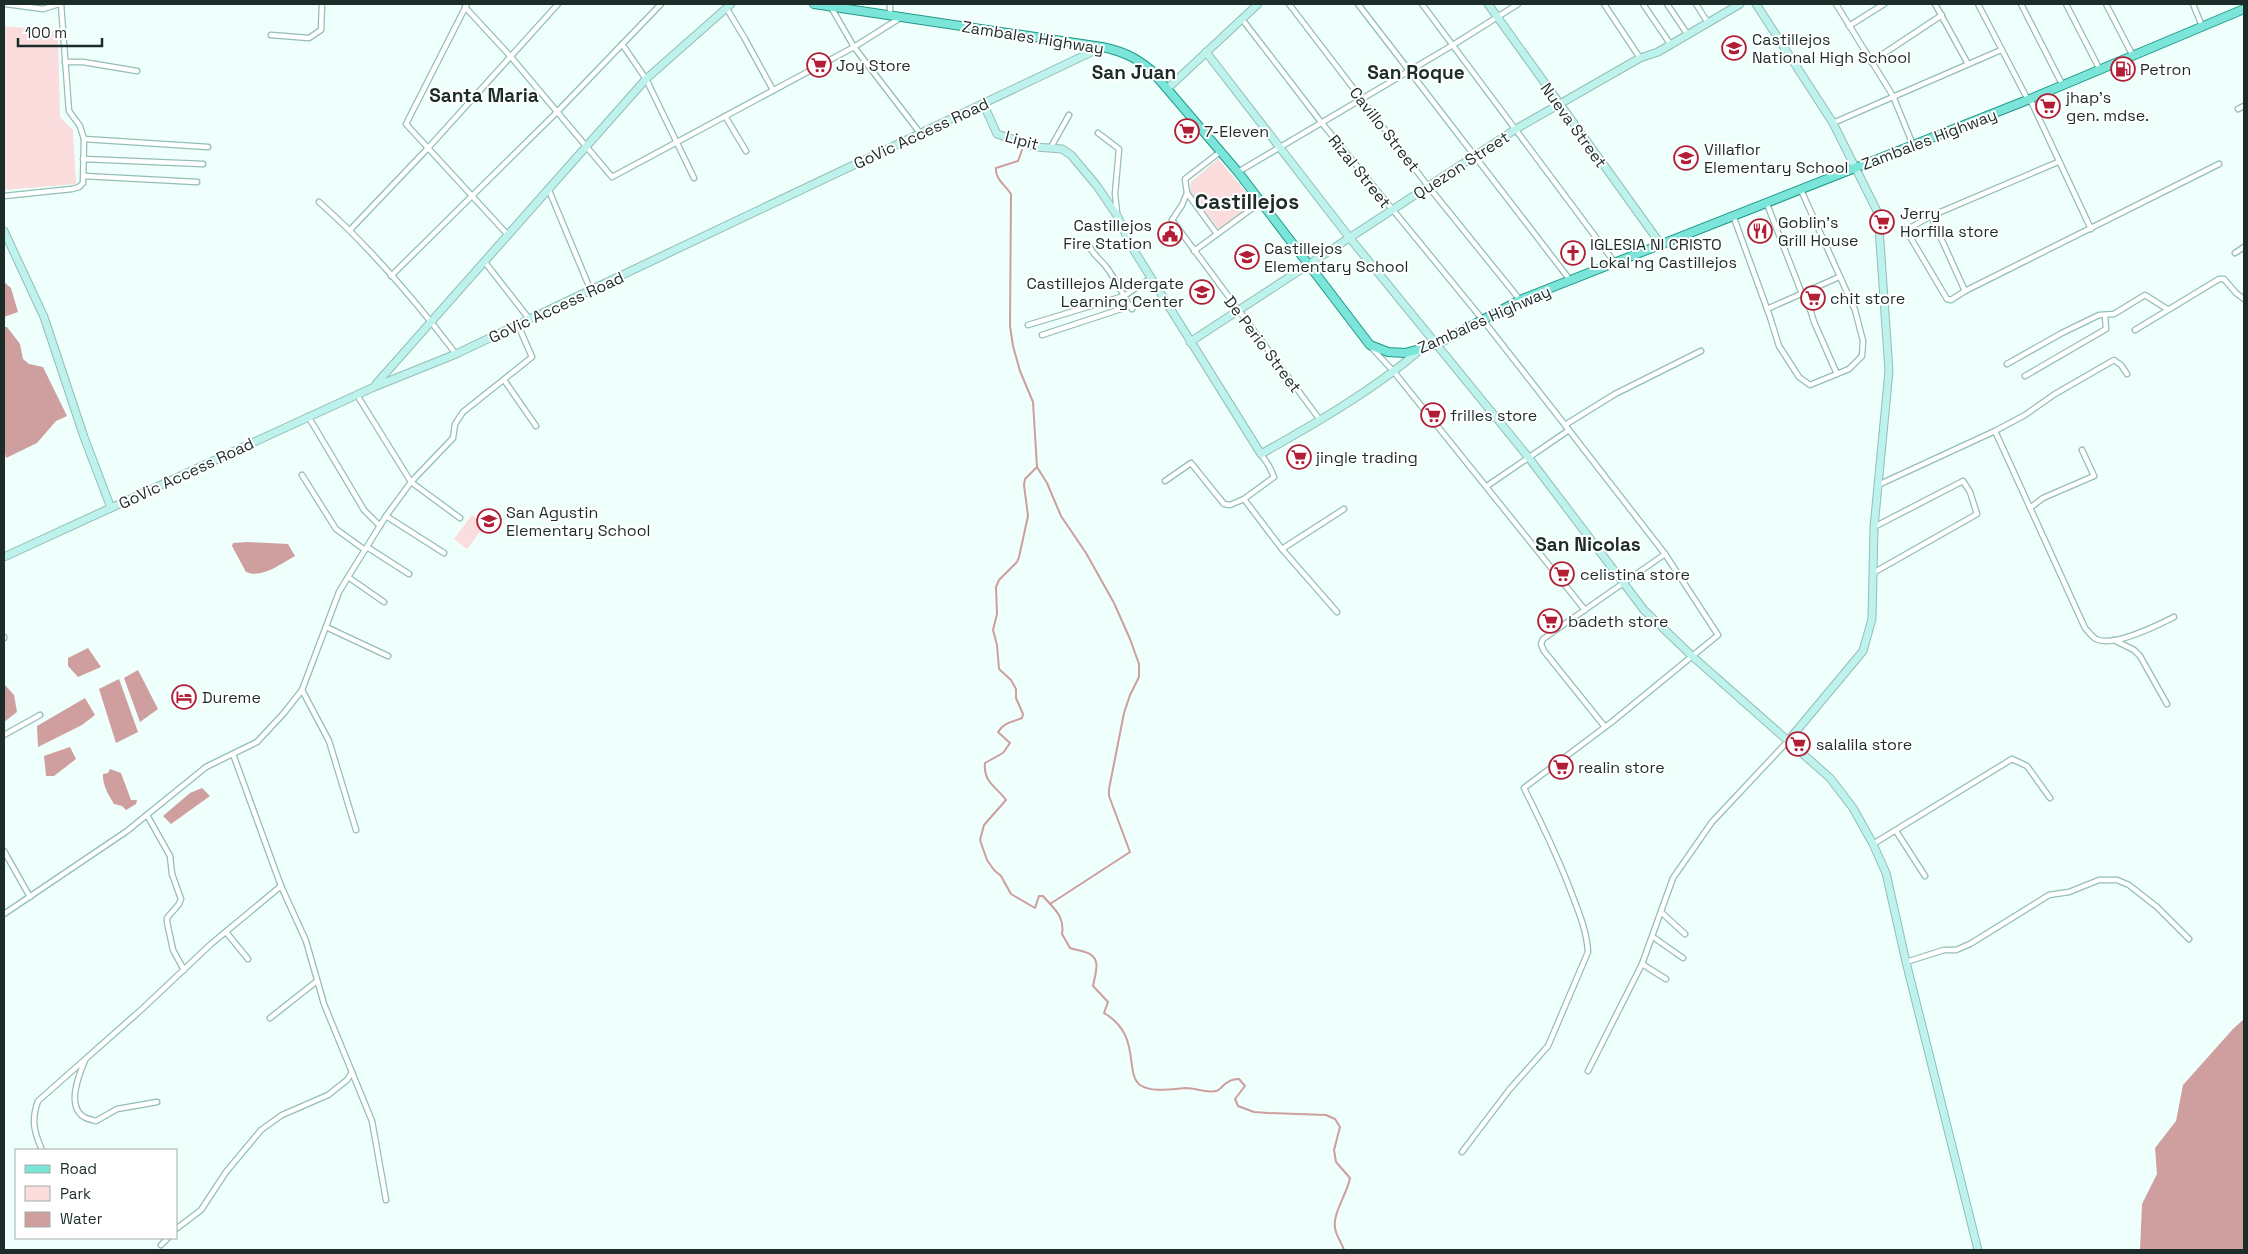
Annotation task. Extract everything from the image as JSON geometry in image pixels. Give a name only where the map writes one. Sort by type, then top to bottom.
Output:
[{"type":"main road","name":"Zambales Highway","points":[[814,4],[1102,47],[1124,52],[1139,60],[1151,70],[1238,172],[1370,346],[1388,352],[1405,353],[1435,345],[1520,300],[1734,218],[2029,100],[2244,8]]},
{"type":"street","points":[[4,196],[79,187],[83,183],[84,176],[84,139],[80,126],[69,111],[60,4],[43,9],[6,4]]},
{"type":"street","points":[[271,35],[309,38],[321,30],[322,4]]},
{"type":"street","points":[[350,230],[429,147],[558,4]]},
{"type":"street","points":[[391,276],[557,112],[661,4]]},
{"type":"street","points":[[890,4],[890,15]]},
{"type":"street","points":[[1167,89],[1258,4]]},
{"type":"street","name":"Cavillo Street","points":[[1289,4],[1428,186],[1520,300]]},
{"type":"street","points":[[1358,4],[1408,72],[1571,281]]},
{"type":"street","points":[[1422,4],[1616,263]]},
{"type":"street","name":"Nueva Street","points":[[1488,4],[1662,246]]},
{"type":"street","points":[[1238,172],[1453,45],[1518,4]]},
{"type":"street","points":[[1604,4],[1640,58]]},
{"type":"street","points":[[1643,4],[1671,45]]},
{"type":"street","points":[[1667,4],[1688,34]]},
{"type":"street","points":[[1696,4],[1708,22]]},
{"type":"street","name":"Quezon Street","points":[[1190,342],[1516,129],[1640,58],[1671,45],[1740,4]]},
{"type":"street","points":[[1588,1071],[1642,964],[1673,878],[1712,822],[1788,741],[1864,651],[1872,619],[1874,527],[1889,371],[1878,213],[1833,123],[1756,4]]},
{"type":"street","points":[[1836,4],[1893,96],[1913,145]]},
{"type":"street","points":[[1849,26],[1883,4]]},
{"type":"street","points":[[1935,4],[1968,64]]},
{"type":"street","points":[[1978,4],[2029,100],[2091,229]]},
{"type":"street","points":[[2021,4],[2063,86]]},
{"type":"street","points":[[2066,4],[2100,70]]},
{"type":"street","points":[[2106,4],[2133,56]]},
{"type":"street","points":[[2193,4],[2202,26]]},
{"type":"street","points":[[507,234],[406,124],[466,5],[612,177],[854,47],[901,17]]},
{"type":"street","points":[[374,386],[646,78],[729,6],[773,90]]},
{"type":"street","points":[[830,6],[854,47],[920,133]]},
{"type":"street","points":[[1871,62],[1942,16]]},
{"type":"street","name":"Rizal Street","points":[[1242,19],[1321,122],[1483,320],[1664,554],[1718,635],[1692,656]]},
{"type":"street","points":[[622,44],[646,78],[694,178]]},
{"type":"street","name":"GoVic Access Road","points":[[4,557],[374,386],[456,354],[530,320],[1102,47]]},
{"type":"street","points":[[1833,123],[2001,50]]},
{"type":"street","points":[[1206,52],[1349,238],[1529,458],[1644,610],[1692,656],[1830,778],[1853,808],[1874,844],[1886,872],[1906,962],[1978,1250]]},
{"type":"street","points":[[65,62],[83,62],[137,71]]},
{"type":"street","name":"Lipit","points":[[983,103],[997,134],[1036,147],[1050,147]]},
{"type":"street","points":[[2238,109],[2244,106]]},
{"type":"street","points":[[1069,114],[1050,147],[1062,149],[1071,155],[1096,186],[1118,218],[1130,244],[1274,476],[1244,499],[1230,505],[1224,504],[1192,463],[1165,481]]},
{"type":"street","points":[[725,116],[746,151]]},
{"type":"street","points":[[1098,133],[1119,149],[1115,194],[1118,218]]},
{"type":"street","points":[[84,139],[208,146]]},
{"type":"street","points":[[1217,234],[1187,193],[1185,179],[1220,152]]},
{"type":"street","points":[[83,158],[203,164]]},
{"type":"street","points":[[2058,162],[1931,216],[1906,230],[1947,299],[1951,300],[1964,291],[2218,164]]},
{"type":"street","points":[[84,176],[198,182]]},
{"type":"street","points":[[548,188],[591,291]]},
{"type":"street","points":[[1734,218],[1779,346],[1799,378],[1810,385],[1849,369],[1862,356],[1863,342],[1855,310],[1801,190]]},
{"type":"street","name":"De Perio Street","points":[[1187,193],[1172,220],[1320,420]]},
{"type":"street","points":[[319,202],[350,230],[431,322],[456,354]]},
{"type":"street","points":[[1194,251],[1261,202]]},
{"type":"street","points":[[1766,204],[1837,374]]},
{"type":"street","points":[[1931,216],[1964,291]]},
{"type":"street","points":[[4,231],[44,316],[84,437],[111,508]]},
{"type":"street","points":[[1042,335],[1131,308],[1109,271],[1102,261],[1093,255],[1088,244]]},
{"type":"street","points":[[2234,253],[2244,247]]},
{"type":"street","points":[[484,261],[530,320]]},
{"type":"street","points":[[1767,309],[1839,277]]},
{"type":"street","points":[[1028,326],[1124,296],[1151,278]]},
{"type":"street","points":[[2135,330],[2219,279],[2224,279],[2244,299]]},
{"type":"street","points":[[2007,364],[2062,333],[2099,315],[2114,314],[2145,295],[2167,309]]},
{"type":"street","points":[[2025,376],[2106,329],[2105,315]]},
{"type":"street","points":[[4,914],[127,831],[206,767],[257,742],[302,690],[339,592],[386,516],[411,482],[453,438],[455,424],[464,412],[532,357],[518,325]]},
{"type":"street","points":[[1370,346],[1394,372],[1487,486],[1585,610]]},
{"type":"street","points":[[1261,454],[1320,420],[1394,372],[1420,350]]},
{"type":"street","points":[[1565,425],[1615,394],[1701,351]]},
{"type":"street","points":[[1878,485],[2025,416],[2056,394],[2114,360],[2121,365],[2127,374]]},
{"type":"street","points":[[504,380],[536,426]]},
{"type":"street","points":[[357,395],[411,482],[460,518]]},
{"type":"street","points":[[308,416],[364,510],[380,526]]},
{"type":"street","points":[[1487,486],[1569,430]]},
{"type":"street","points":[[1995,431],[2085,628],[2097,640],[2134,637],[2174,617]]},
{"type":"street","points":[[2030,508],[2043,498],[2094,476],[2082,450]]},
{"type":"street","points":[[302,475],[336,529],[409,574]]},
{"type":"street","points":[[1873,573],[1978,514],[1970,492],[1963,481],[1874,527]]},
{"type":"street","points":[[1244,499],[1282,549],[1337,612]]},
{"type":"street","points":[[1282,549],[1344,509]]},
{"type":"street","points":[[386,516],[444,554]]},
{"type":"street","points":[[1605,727],[1544,651],[1541,644],[1543,639],[1664,554]]},
{"type":"street","points":[[348,577],[384,602]]},
{"type":"street","points":[[326,627],[388,656]]},
{"type":"street","points":[[2113,639],[2134,650],[2140,656],[2167,704]]},
{"type":"street","points":[[1462,1152],[1509,1090],[1548,1046],[1588,952],[1588,941],[1582,919],[1558,856],[1524,788],[1605,727],[1692,656]]},
{"type":"street","points":[[302,690],[329,741],[356,830]]},
{"type":"street","points":[[4,735],[40,715]]},
{"type":"street","points":[[233,754],[280,886],[306,941],[324,1004],[372,1121],[386,1200]]},
{"type":"street","points":[[1874,844],[2012,759],[2027,766],[2050,798]]},
{"type":"street","points":[[146,815],[170,856],[172,874],[181,899],[180,904],[167,918],[167,922],[173,950],[184,970]]},
{"type":"street","points":[[1896,831],[1925,876]]},
{"type":"street","points":[[4,852],[30,897]]},
{"type":"street","points":[[1906,962],[1944,950],[1956,950],[1970,944],[2049,895],[2070,892],[2099,880],[2116,880],[2129,885],[2157,907],[2189,939]]},
{"type":"street","points":[[42,1149],[34,1131],[33,1113],[38,1100],[280,886]]},
{"type":"street","points":[[1660,912],[1686,934]]},
{"type":"street","points":[[226,932],[248,959]]},
{"type":"street","points":[[1653,937],[1683,958]]},
{"type":"street","points":[[1642,964],[1666,979]]},
{"type":"street","points":[[270,1018],[317,981]]},
{"type":"street","points":[[85,1059],[75,1093],[78,1110],[84,1117],[96,1121],[117,1109],[157,1102]]},
{"type":"street","points":[[178,1227],[201,1210],[226,1172],[262,1130],[282,1116],[328,1095],[346,1080],[352,1072]]},
{"type":"street","points":[[161,1245],[167,1239]]},
{"type":"green space","points":[[4,26],[58,31],[60,117],[73,130],[76,184],[4,190]]},
{"type":"green space","points":[[1218,159],[1256,204],[1220,231],[1190,192],[1191,182]]},
{"type":"green space","points":[[472,515],[485,525],[467,549],[454,539]]},
{"type":"water","points":[[4,282],[11,288],[18,312],[4,317]]},
{"type":"water","points":[[4,327],[7,327],[20,344],[23,359],[29,364],[43,367],[67,416],[56,421],[37,443],[6,458],[4,448]]},
{"type":"water","points":[[233,543],[288,544],[295,556],[265,572],[252,574],[246,572],[232,546]]},
{"type":"water","points":[[88,648],[101,667],[78,677],[68,666],[68,658]]},
{"type":"water","points":[[138,670],[158,709],[140,722],[124,678]]},
{"type":"water","points":[[119,679],[138,732],[116,743],[99,689]]},
{"type":"water","points":[[4,684],[14,695],[17,712],[4,722]]},
{"type":"water","points":[[85,698],[95,715],[82,725],[38,747],[37,726]]},
{"type":"water","points":[[70,747],[76,759],[54,776],[46,776],[44,756]]},
{"type":"water","points":[[110,769],[121,773],[131,800],[137,800],[136,804],[126,810],[122,806],[114,804],[106,790],[103,774],[108,773]]},
{"type":"water","points":[[202,788],[210,796],[171,824],[163,816],[190,793]]},
{"type":"water","points":[[2244,1019],[2244,1250],[2140,1250],[2142,1204],[2157,1174],[2155,1148],[2176,1121],[2183,1085]]},
{"type":"waterway","points":[[1022,150],[1018,161],[996,168],[996,172],[1011,194],[1010,326],[1020,371],[1033,402],[1037,467],[1047,483],[1061,516],[1086,553],[1114,603],[1139,664],[1139,677],[1124,713],[1109,789],[1109,796],[1130,852],[1050,904]]},
{"type":"waterway","points":[[1037,467],[1025,479],[1028,516],[1019,557],[1017,562],[999,580],[996,587],[997,614],[993,630],[997,645],[999,669],[1011,680],[1016,689],[1016,698],[1023,714],[1022,718],[1006,724],[1000,729],[998,732],[1010,743],[1003,753],[985,763],[988,780],[1006,800],[984,825],[980,840],[987,860],[1001,876],[1011,894],[1035,908],[1039,896],[1043,896],[1060,917],[1062,934],[1070,948],[1091,954],[1094,958],[1096,971],[1093,986],[1108,1002],[1104,1013],[1116,1022],[1128,1042],[1133,1072],[1135,1079],[1140,1085],[1156,1090],[1186,1088],[1212,1091],[1218,1090],[1229,1081],[1239,1079],[1245,1086],[1235,1099],[1238,1106],[1254,1112],[1326,1115],[1335,1119],[1340,1127],[1334,1150],[1336,1162],[1350,1178],[1335,1219],[1336,1232],[1344,1250]]},
{"type":"place","name":"Castillejos National High School","points":[[1734,48]]},
{"type":"place","name":"Joy Store","points":[[819,65]]},
{"type":"place","name":"Petron","points":[[2123,69]]},
{"type":"place","name":"jhap's gen. mdse.","points":[[2048,106]]},
{"type":"place","name":"7-Eleven","points":[[1187,131]]},
{"type":"place","name":"Villaflor Elementary School","points":[[1686,158]]},
{"type":"place","name":"Jerry Horfilla store","points":[[1882,222]]},
{"type":"place","name":"Goblin's Grill House","points":[[1760,231]]},
{"type":"place","name":"Castillejos Fire Station","points":[[1170,234]]},
{"type":"place","name":"IGLESIA NI CRISTO Lokal ng Castillejos","points":[[1573,253]]},
{"type":"place","name":"Castillejos Elementary School","points":[[1247,257]]},
{"type":"place","name":"Castillejos Aldergate Learning Center","points":[[1202,292]]},
{"type":"place","name":"chit store","points":[[1813,298]]},
{"type":"place","name":"frilles store","points":[[1433,415]]},
{"type":"place","name":"jingle trading","points":[[1299,457]]},
{"type":"place","name":"San Agustin Elementary School","points":[[489,521]]},
{"type":"place","name":"celistina store","points":[[1562,574]]},
{"type":"place","name":"badeth store","points":[[1550,621]]},
{"type":"place","name":"Dureme","points":[[184,697]]},
{"type":"place","name":"salalila store","points":[[1798,744]]},
{"type":"place","name":"realin store","points":[[1561,767]]},
{"type":"district","name":"San Juan","points":[[1134,72]]},
{"type":"district","name":"San Roque","points":[[1416,72]]},
{"type":"district","name":"Santa Maria","points":[[484,95]]},
{"type":"district","name":"Castillejos","points":[[1247,202]]},
{"type":"district","name":"San Nicolas","points":[[1588,544]]}]
